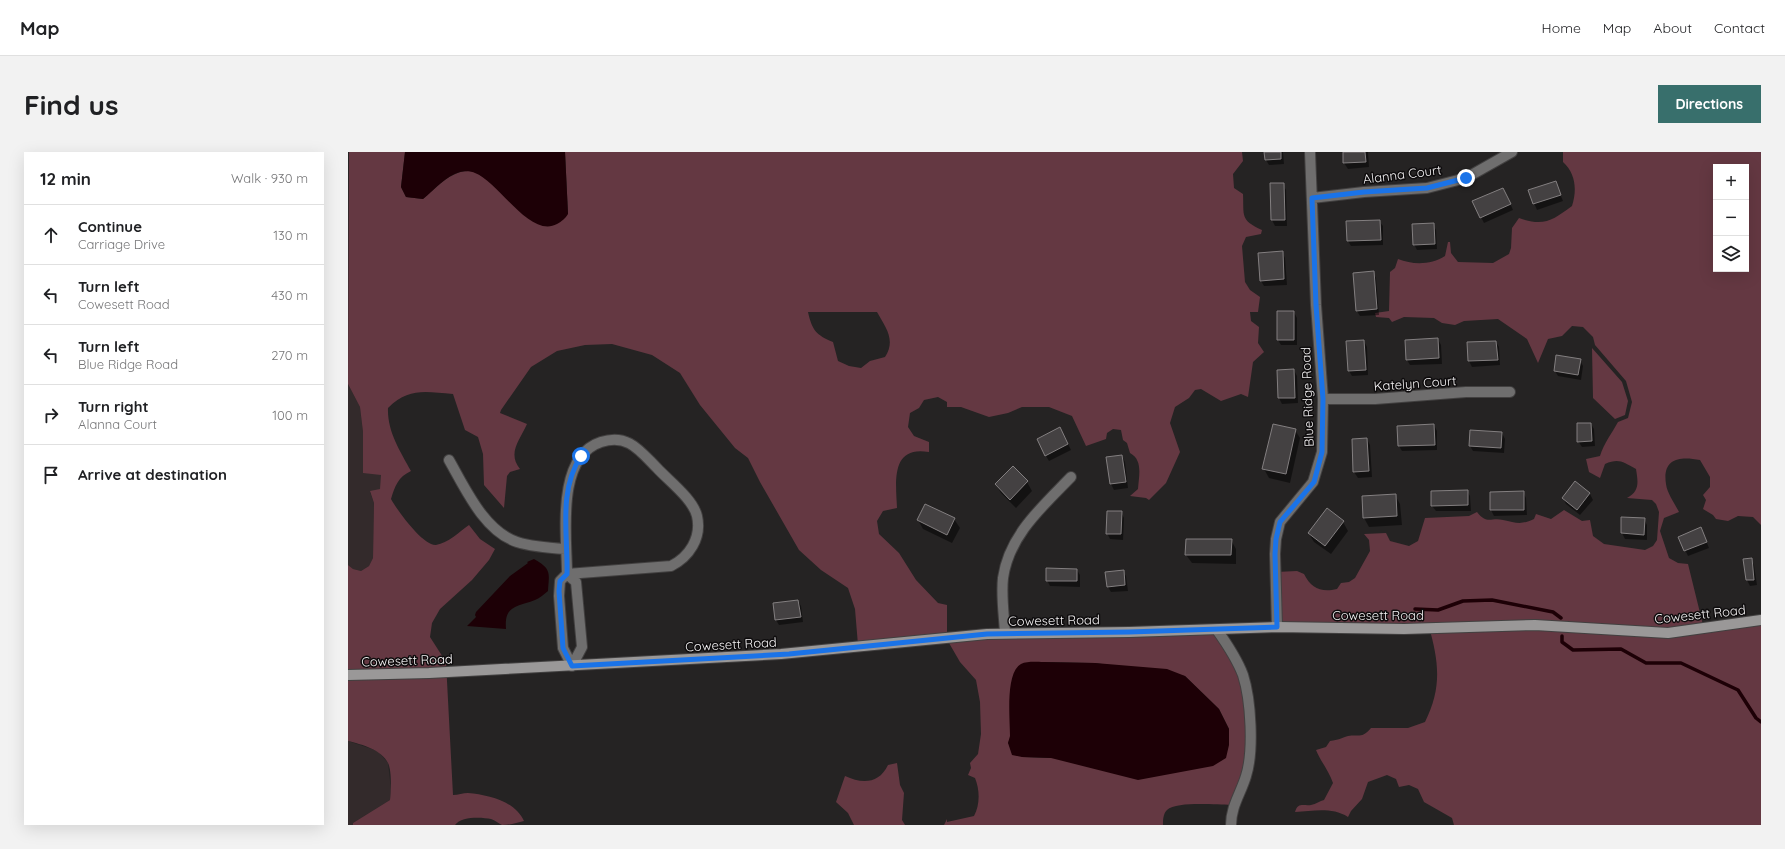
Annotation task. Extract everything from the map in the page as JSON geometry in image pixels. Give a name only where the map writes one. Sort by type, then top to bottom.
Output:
[{"type":"main road","name":"Cowesett Road","points":[[348,675],[572,666],[789,654],[950,637],[1005,634],[1217,630],[1277,627],[1404,629],[1535,625],[1668,633],[1761,620]]},
{"type":"street","name":"Blue Ridge Road","points":[[1277,627],[1275,572],[1276,539],[1280,522],[1314,482],[1322,452],[1323,399],[1316,305],[1310,152]]},
{"type":"street","name":"Alanna Court","points":[[1312,198],[1364,192],[1427,188],[1466,178],[1512,152]]},
{"type":"street","name":"Katelyn Court","points":[[1323,399],[1375,399],[1466,392],[1510,392]]},
{"type":"street","points":[[572,666],[563,648],[559,596],[560,581],[567,574],[671,566],[689,552],[695,541],[698,529],[697,517],[693,505],[634,445],[616,440],[605,440],[596,444],[586,451],[574,468],[565,515],[567,574],[576,582],[582,647],[572,666]]},
{"type":"street","points":[[449,460],[472,502],[498,530],[516,541],[547,548],[566,549]]},
{"type":"street","points":[[1005,634],[1004,577],[1011,550],[1026,525],[1071,477]]},
{"type":"street","points":[[1217,630],[1234,655],[1243,676],[1250,714],[1252,745],[1250,759],[1246,776],[1234,804],[1231,825]]},
{"type":"shaded area","points":[[349,152],[405,152],[401,187],[406,197],[423,199],[453,175],[468,171],[475,172],[486,179],[568,214],[565,152],[1242,152],[1243,161],[1233,174],[1234,188],[1243,194],[1244,212],[1247,220],[1262,230],[1261,234],[1246,237],[1242,246],[1245,282],[1250,290],[1260,297],[1258,312],[1250,312],[1251,321],[1259,327],[1258,343],[1264,352],[1253,362],[1248,397],[1241,394],[1221,401],[1201,389],[1195,390],[1189,398],[1175,407],[1170,423],[1180,452],[1166,483],[1149,500],[1146,498],[1130,496],[1138,489],[1139,464],[1130,453],[1127,443],[1123,440],[1121,430],[1113,429],[1107,433],[1106,439],[1086,446],[1072,416],[1049,407],[1022,407],[1008,413],[989,417],[961,407],[947,407],[947,402],[938,397],[924,400],[919,408],[910,413],[908,427],[914,436],[929,442],[929,452],[916,451],[907,454],[901,460],[896,477],[897,508],[883,511],[877,521],[879,534],[899,553],[916,580],[938,603],[947,605],[947,636],[1219,631],[1243,676],[1249,763],[1231,805],[1188,804],[1172,807],[1165,813],[1163,825],[944,825],[947,819],[947,822],[974,816],[976,812],[979,797],[977,783],[975,778],[968,775],[971,768],[970,763],[978,754],[981,734],[980,702],[976,680],[960,662],[949,643],[858,645],[855,609],[848,588],[821,570],[799,550],[748,458],[735,448],[700,405],[680,373],[652,355],[612,344],[585,345],[557,351],[531,367],[501,410],[500,413],[527,424],[518,441],[515,452],[516,463],[520,469],[510,472],[507,476],[504,508],[484,485],[483,454],[478,437],[465,430],[453,394],[418,392],[403,397],[388,408],[388,416],[392,433],[411,471],[400,479],[391,499],[404,519],[424,540],[431,544],[436,545],[445,542],[469,525],[480,539],[495,549],[489,560],[472,580],[440,609],[432,623],[430,637],[446,662],[453,795],[468,793],[493,797],[514,808],[524,821],[502,825],[491,819],[477,818],[462,820],[455,825],[353,825],[353,823],[390,800],[391,781],[388,763],[381,754],[365,746],[348,741],[348,565],[353,569],[361,571],[369,566],[373,558],[374,503],[370,491],[380,489],[381,475],[363,473],[363,432],[360,407],[348,384]],"holes":[[[808,312],[877,312],[890,340],[890,345],[885,357],[870,361],[861,368],[849,366],[838,361],[833,342],[822,337],[813,328]],[[1043,662],[1095,663],[1185,676],[1219,709],[1229,729],[1051,758],[1022,757],[1008,743]]]},
{"type":"shaded area","points":[[405,152],[565,152],[568,214],[557,224],[547,226],[536,223],[525,217],[484,178],[474,172],[466,171],[450,176],[423,199],[406,197],[401,187]]},
{"type":"shaded area","points":[[1563,152],[1761,152],[1761,525],[1753,517],[1738,516],[1728,521],[1716,519],[1713,515],[1703,509],[1706,500],[1703,495],[1710,487],[1710,477],[1700,460],[1686,458],[1674,461],[1667,469],[1665,475],[1669,495],[1679,512],[1664,518],[1660,531],[1669,558],[1678,563],[1688,564],[1704,629],[1761,622],[1761,825],[1454,825],[1452,818],[1424,802],[1418,789],[1409,785],[1399,787],[1396,779],[1387,775],[1368,782],[1362,799],[1351,811],[1348,817],[1329,811],[1295,812],[1301,805],[1311,805],[1324,800],[1333,783],[1316,750],[1326,747],[1330,741],[1348,736],[1363,735],[1371,728],[1408,728],[1425,722],[1434,698],[1437,663],[1429,627],[1281,627],[1276,572],[1297,571],[1304,574],[1313,586],[1321,590],[1337,589],[1341,583],[1349,582],[1355,578],[1370,551],[1369,540],[1364,534],[1386,533],[1390,541],[1409,546],[1418,541],[1425,518],[1469,516],[1477,512],[1480,516],[1489,520],[1499,519],[1519,523],[1534,519],[1536,514],[1551,519],[1564,510],[1582,521],[1590,520],[1593,536],[1604,544],[1645,550],[1653,546],[1657,540],[1659,512],[1656,504],[1652,500],[1627,498],[1634,492],[1637,486],[1636,469],[1624,463],[1614,461],[1605,464],[1600,478],[1589,472],[1586,459],[1600,456],[1606,442],[1618,422],[1628,418],[1632,402],[1626,381],[1595,345],[1593,337],[1583,327],[1572,326],[1562,336],[1548,339],[1538,363],[1527,339],[1498,319],[1464,321],[1455,325],[1442,323],[1434,318],[1404,317],[1392,322],[1389,318],[1376,317],[1375,313],[1389,311],[1390,272],[1395,268],[1398,259],[1422,263],[1440,259],[1445,256],[1448,242],[1450,242],[1451,253],[1458,262],[1493,263],[1509,254],[1511,248],[1512,228],[1519,218],[1535,222],[1548,221],[1572,206],[1575,188],[1573,177],[1563,162]]},
{"type":"shaded area","points":[[1592,348],[1622,382],[1628,401],[1625,415],[1615,419],[1593,398]]},
{"type":"shaded area","points":[[348,384],[360,407],[363,432],[381,475],[381,489],[370,492],[374,503],[373,558],[369,566],[361,571],[353,569],[348,565]]},
{"type":"shaded area","points":[[534,559],[547,569],[549,576],[548,591],[537,599],[513,608],[507,615],[506,629],[467,626],[476,617],[476,612],[510,576],[528,563],[527,562]]},
{"type":"shaded area","points":[[1029,662],[1095,663],[1167,669],[1185,676],[1219,709],[1229,729],[1229,745],[1226,758],[1213,766],[1138,780],[1051,758],[1022,757],[1012,755],[1008,743],[1010,736],[1010,686],[1016,669],[1021,664]]},
{"type":"shaded area","points":[[348,741],[378,751],[388,763],[391,789],[390,800],[353,823],[353,825],[348,825]]},
{"type":"shaded area","points":[[897,763],[900,785],[904,793],[902,820],[905,825],[854,825],[848,813],[836,802],[845,776],[851,779],[870,781],[880,776],[888,765]]},
{"type":"building","points":[[1264,152],[1281,152],[1281,159],[1265,160]]},
{"type":"building","points":[[1343,152],[1365,152],[1366,162],[1343,163]]},
{"type":"building","points":[[1556,181],[1561,195],[1533,204],[1528,190]]},
{"type":"building","points":[[1270,183],[1284,183],[1285,220],[1271,220]]},
{"type":"building","points":[[1503,188],[1511,204],[1480,218],[1472,201]]},
{"type":"building","points":[[1380,220],[1381,240],[1347,241],[1346,221]]},
{"type":"building","points":[[1434,223],[1435,244],[1413,245],[1412,224]]},
{"type":"building","points":[[1283,251],[1284,279],[1260,281],[1258,253]]},
{"type":"building","points":[[1374,271],[1377,309],[1356,311],[1353,273]]},
{"type":"building","points":[[1277,311],[1294,311],[1294,340],[1277,340]]},
{"type":"building","points":[[1438,338],[1439,358],[1406,360],[1405,340]]},
{"type":"building","points":[[1364,340],[1366,370],[1348,371],[1346,341]]},
{"type":"building","points":[[1496,341],[1498,360],[1468,361],[1467,342]]},
{"type":"building","points":[[1556,355],[1581,359],[1578,375],[1554,371]]},
{"type":"building","points":[[1294,369],[1295,398],[1278,398],[1277,370]]},
{"type":"building","points":[[1577,423],[1591,423],[1592,441],[1577,442]]},
{"type":"building","points":[[1273,424],[1296,429],[1286,474],[1262,469]]},
{"type":"building","points":[[1434,424],[1435,445],[1398,446],[1397,426]]},
{"type":"building","points":[[1060,427],[1068,444],[1045,456],[1037,439]]},
{"type":"building","points":[[1470,430],[1502,432],[1501,448],[1469,446]]},
{"type":"building","points":[[1367,438],[1369,471],[1353,472],[1352,439]]},
{"type":"building","points":[[1122,455],[1126,482],[1110,484],[1106,457]]},
{"type":"building","points":[[1013,466],[1028,481],[1010,500],[995,484]]},
{"type":"building","points":[[1575,481],[1590,493],[1577,510],[1562,498]]},
{"type":"building","points":[[1468,490],[1468,505],[1431,506],[1431,491]]},
{"type":"building","points":[[1524,491],[1524,510],[1490,510],[1490,492]]},
{"type":"building","points":[[1396,494],[1397,516],[1363,518],[1362,496]]},
{"type":"building","points":[[925,504],[955,518],[947,535],[917,520]]},
{"type":"building","points":[[1327,508],[1344,521],[1325,546],[1308,533]]},
{"type":"building","points":[[1107,511],[1122,511],[1121,534],[1106,534]]},
{"type":"building","points":[[1621,517],[1645,518],[1644,535],[1621,533]]},
{"type":"building","points":[[1701,527],[1707,542],[1684,551],[1678,537]]},
{"type":"building","points":[[1186,539],[1232,539],[1231,555],[1185,555]]},
{"type":"building","points":[[1752,558],[1754,580],[1746,580],[1743,559]]},
{"type":"building","points":[[1046,568],[1077,569],[1077,581],[1046,581]]},
{"type":"building","points":[[1124,570],[1125,585],[1107,587],[1105,572]]},
{"type":"building","points":[[798,600],[801,617],[775,620],[773,603]]},
{"type":"waterway","points":[[1415,609],[1438,610],[1463,601],[1492,600],[1553,612],[1561,618]]},
{"type":"waterway","points":[[1562,636],[1562,642],[1573,650],[1621,649],[1646,663],[1681,663],[1738,690],[1756,718],[1761,722]]},
{"type":"route","points":[[581,456],[574,468],[571,478],[565,515],[567,574],[560,581],[559,591],[563,648],[572,666],[789,654],[987,634],[1217,630],[1277,627],[1275,554],[1276,539],[1280,522],[1314,482],[1322,452],[1323,399],[1316,313],[1312,198],[1364,192],[1427,188],[1466,178]]}]
